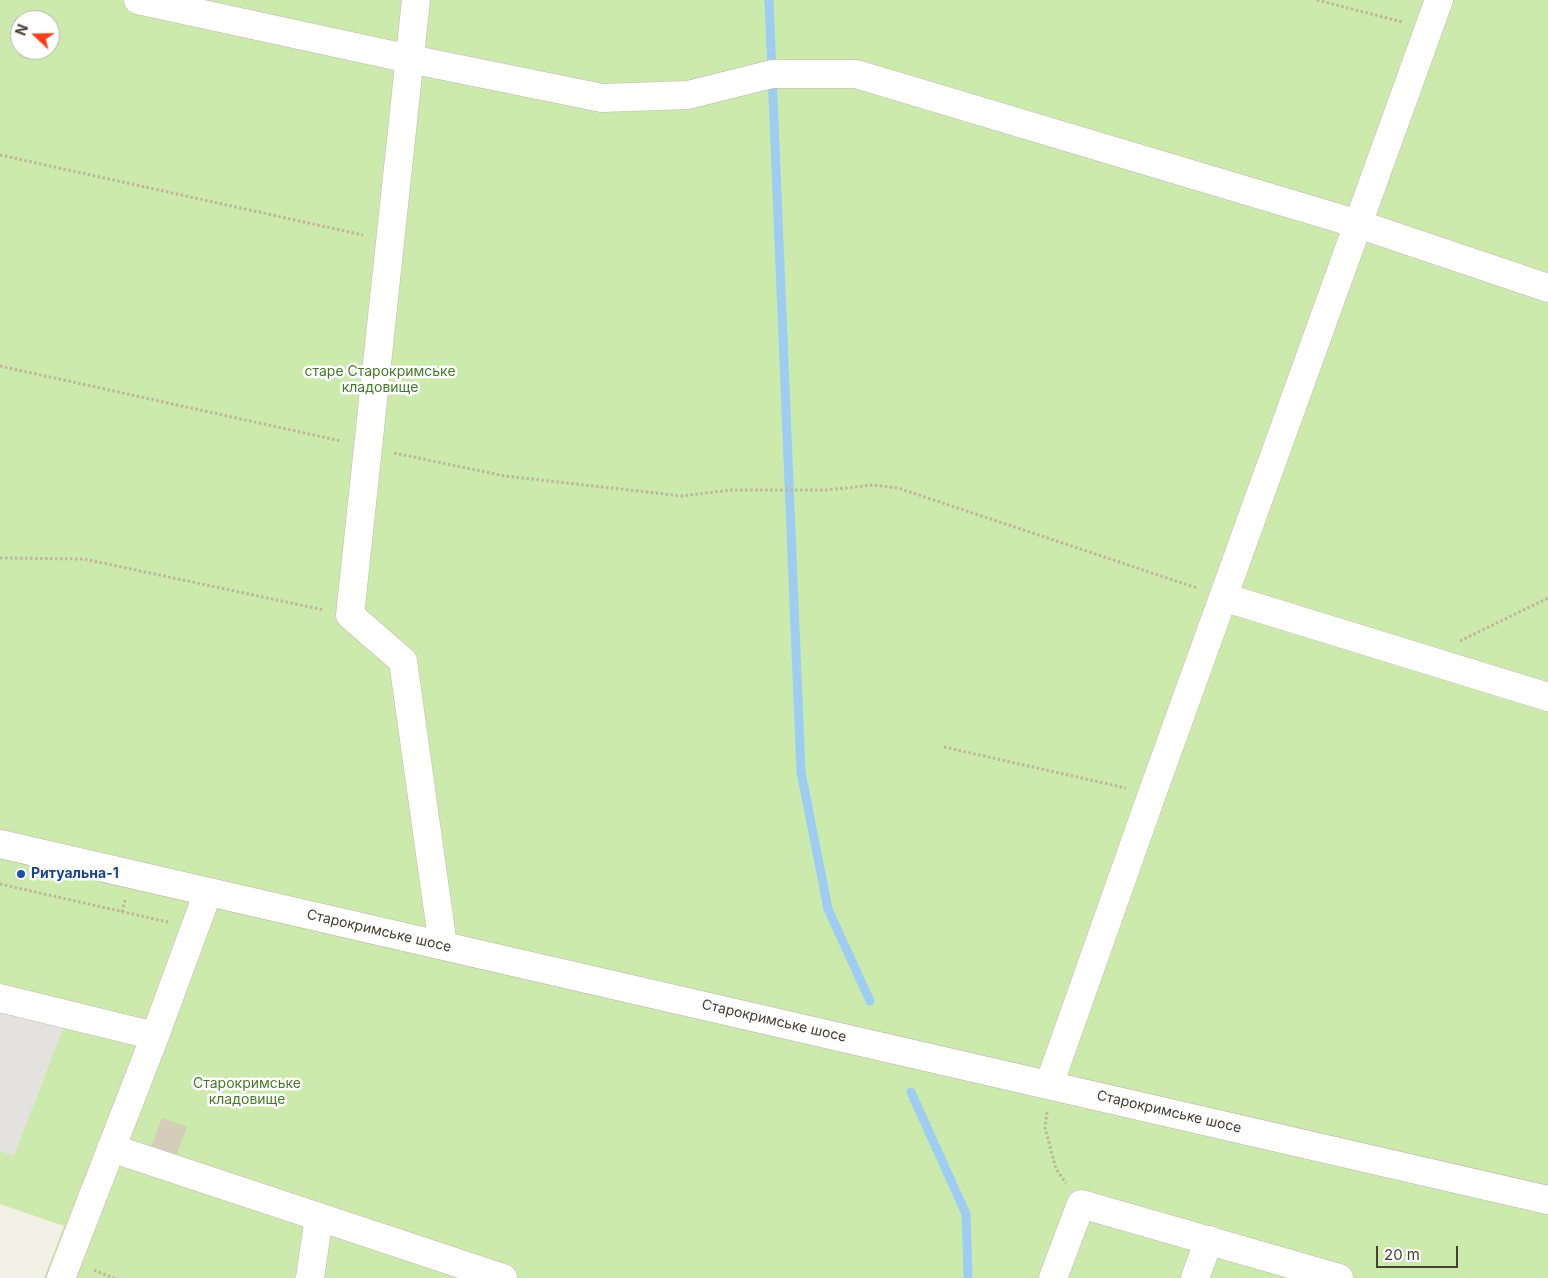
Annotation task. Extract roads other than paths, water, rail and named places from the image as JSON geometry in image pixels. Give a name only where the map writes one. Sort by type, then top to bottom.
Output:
[{"type":"street","points":[[138,0],[410,59],[602,98],[688,95],[772,74],[856,74],[1358,224],[1548,288]]},
{"type":"street","points":[[416,0],[350,615],[404,661],[443,946]]},
{"type":"street","points":[[1049,1085],[1152,794],[1439,0]]},
{"type":"street","points":[[1223,597],[1548,697]]},
{"type":"street","name":"Старокримське шосе","points":[[0,844],[1548,1200]]},
{"type":"street","points":[[61,1278],[155,1036],[208,892]]},
{"type":"street","points":[[0,998],[155,1036]]},
{"type":"street","points":[[111,1148],[503,1278]]},
{"type":"street","points":[[1053,1278],[1082,1204],[1334,1277]]},
{"type":"street","points":[[310,1278],[319,1217]]},
{"type":"street","points":[[1195,1278],[1209,1240]]},
{"type":"waterway","points":[[769,0],[801,772],[828,909],[870,1001]]},
{"type":"waterway","points":[[911,1092],[966,1214],[968,1278]]},
{"type":"place","name":"Ритуальна-1","points":[[21,874]]},
{"type":"park label","name":"старе Старокримське кладовище","points":[[380,380]]},
{"type":"park label","name":"Старокримське кладовище","points":[[247,1092]]}]
